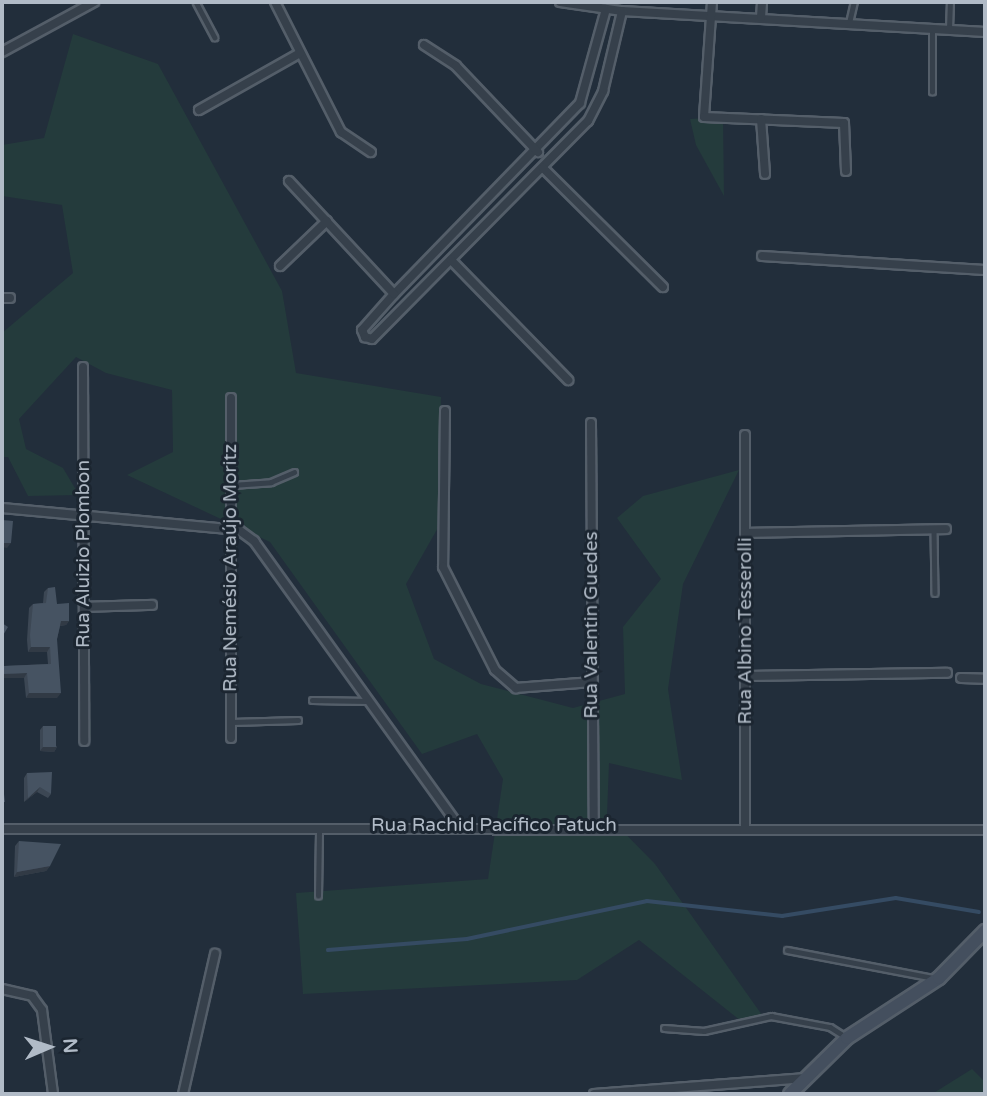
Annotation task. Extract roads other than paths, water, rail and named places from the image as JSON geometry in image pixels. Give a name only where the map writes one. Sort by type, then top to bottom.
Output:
[{"type":"main road","points":[[790,1094],[847,1038],[939,978],[981,945],[985,932]]},
{"type":"street","points":[[2,52],[94,2]]},
{"type":"street","points":[[275,2],[341,132],[371,152]]},
{"type":"street","points":[[561,2],[622,11],[985,32]]},
{"type":"street","points":[[712,2],[704,117],[844,123],[846,171]]},
{"type":"street","points":[[761,17],[762,2]]},
{"type":"street","points":[[606,9],[594,67],[580,103],[538,152],[394,294],[362,330],[365,337],[372,339],[588,121],[609,72],[622,11]]},
{"type":"street","points":[[424,46],[456,66],[538,152]]},
{"type":"street","points":[[199,110],[300,52]]},
{"type":"street","points":[[594,67],[609,72]]},
{"type":"street","points":[[761,119],[765,174]]},
{"type":"street","points":[[543,168],[663,287]]},
{"type":"street","points":[[289,181],[394,294]]},
{"type":"street","points":[[490,200],[500,209]]},
{"type":"street","points":[[280,266],[327,221]]},
{"type":"street","points":[[762,256],[985,270]]},
{"type":"street","points":[[451,260],[568,380]]},
{"type":"street","name":"Rua Aluizio Plombon","points":[[83,368],[85,741]]},
{"type":"street","name":"Rua Nemésio Araújo Moritz","points":[[231,398],[231,738]]},
{"type":"street","points":[[445,411],[443,567],[495,670],[516,688],[592,682]]},
{"type":"street","name":"Rua Valentin Guedes","points":[[591,424],[594,825]]},
{"type":"street","name":"Rua Albino Tesserolli","points":[[745,435],[745,827]]},
{"type":"street","points":[[2,508],[231,529],[254,541],[458,825]]},
{"type":"street","points":[[746,533],[946,529]]},
{"type":"street","points":[[84,607],[152,606]]},
{"type":"street","points":[[747,676],[947,673]]},
{"type":"street","points":[[961,678],[985,679]]},
{"type":"street","name":"Rua Rachid Pacífico Fatuch","points":[[2,829],[594,825],[985,830]]},
{"type":"street","points":[[183,1094],[215,954]]},
{"type":"street","points":[[2,989],[32,996],[42,1010],[53,1094]]},
{"type":"street","points":[[594,1094],[806,1078]]},
{"type":"lane","points":[[195,2],[215,37]]},
{"type":"lane","points":[[849,23],[854,2]]},
{"type":"lane","points":[[949,30],[950,2]]},
{"type":"lane","points":[[932,92],[933,28]]},
{"type":"lane","points":[[231,485],[271,482],[294,472]]},
{"type":"lane","points":[[934,529],[935,593]]},
{"type":"lane","points":[[312,700],[368,701]]},
{"type":"lane","points":[[231,722],[298,719]]},
{"type":"lane","points":[[318,896],[319,828]]},
{"type":"lane","points":[[787,950],[939,978]]},
{"type":"lane","points":[[664,1028],[704,1031],[771,1016],[830,1027],[847,1038]]},
{"type":"waterway","points":[[328,950],[467,939],[647,901],[782,916],[896,898],[979,912]]}]
